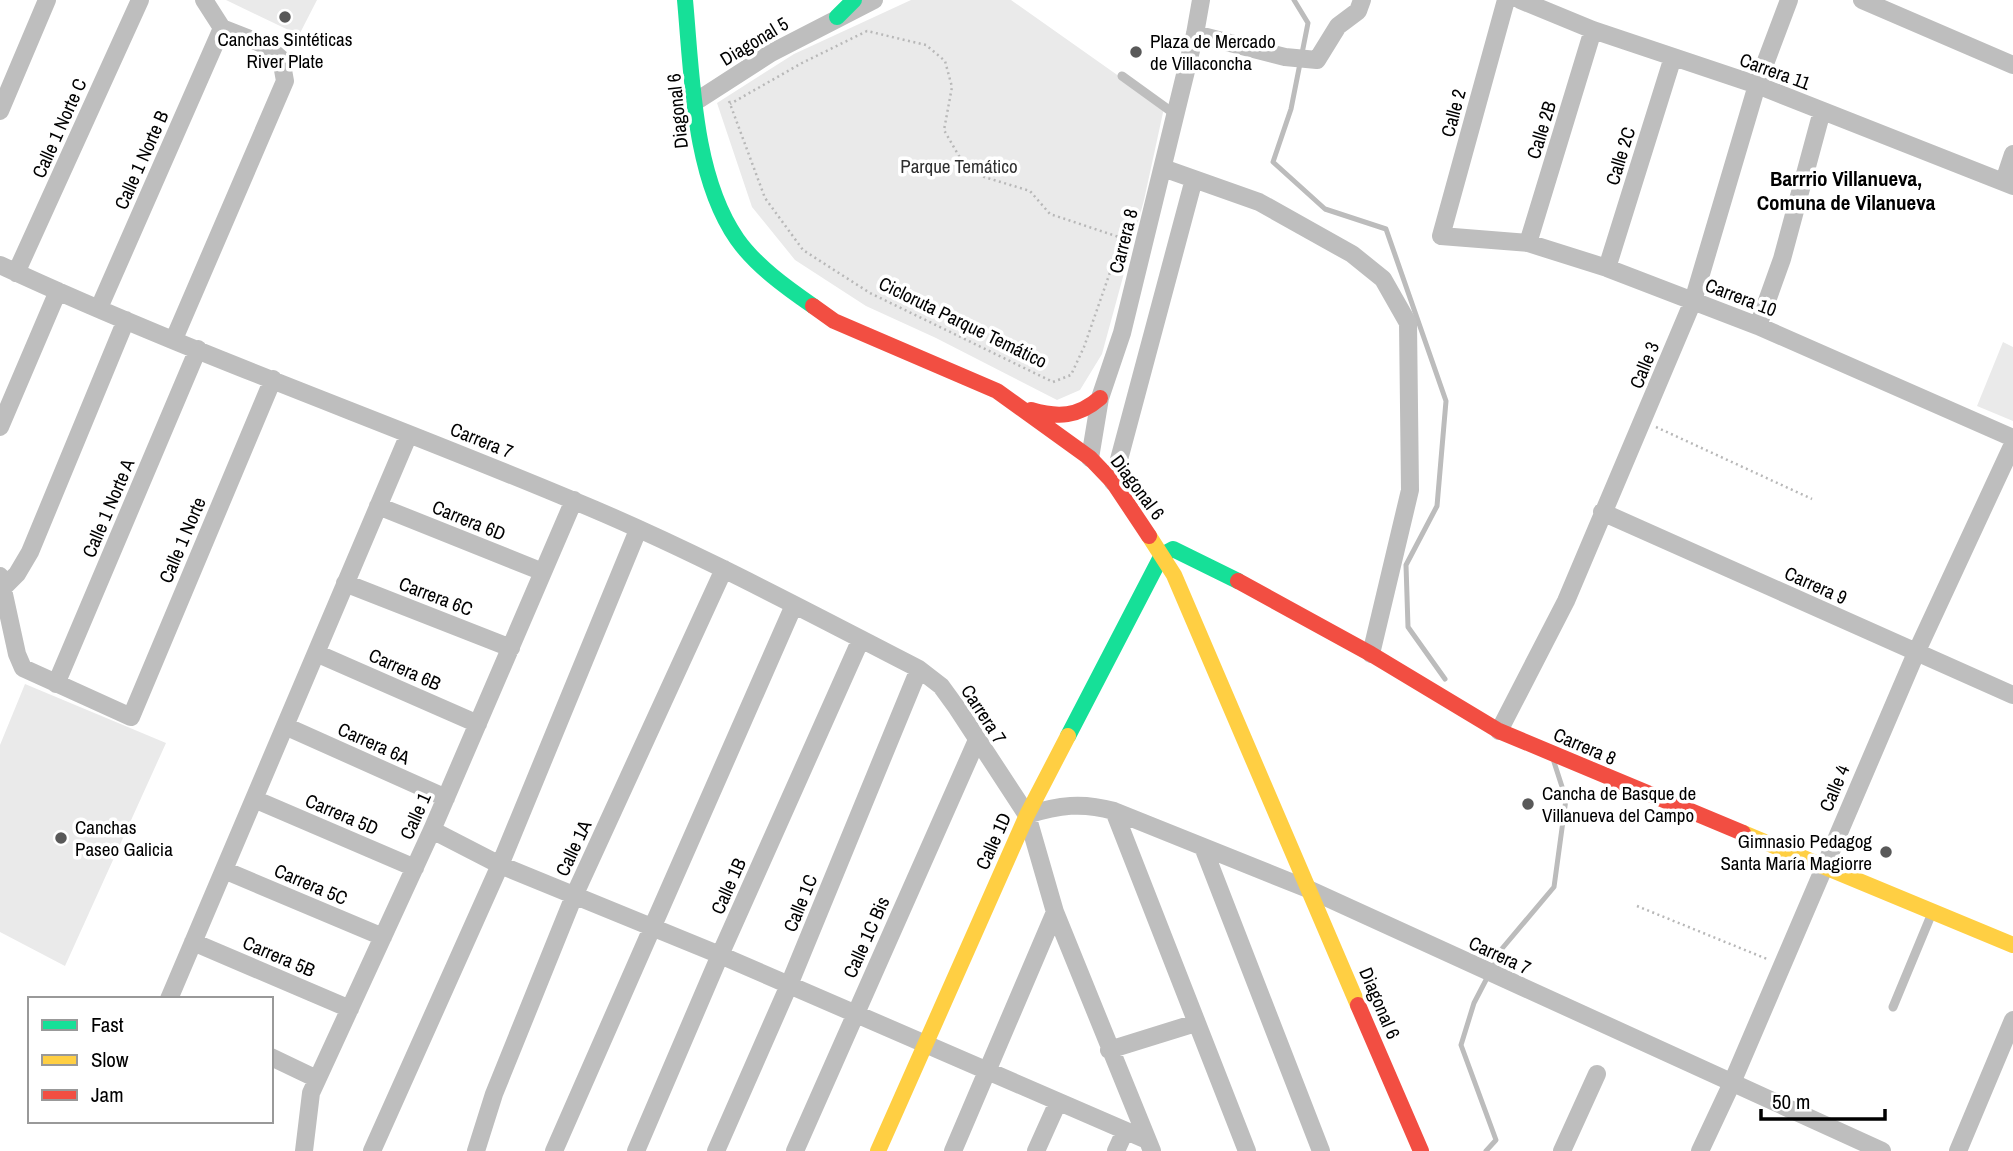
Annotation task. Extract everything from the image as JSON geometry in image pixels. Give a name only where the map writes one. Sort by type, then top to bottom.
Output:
[{"type":"main road","name":"Diagonal 6","points":[[685,0],[699,144],[714,190],[737,239],[780,283],[834,321],[997,391],[1090,458],[1113,482],[1174,575],[1421,1151]]},
{"type":"main road","points":[[837,17],[854,0]]},
{"type":"main road","points":[[1020,407],[1061,417],[1087,410],[1100,398]]},
{"type":"main road","name":"Carrera 8","points":[[1161,555],[1174,549],[1194,557],[1371,654],[1499,730],[1558,758],[2013,945]]},
{"type":"main road","name":"Calle 1D","points":[[878,1151],[1027,815],[1161,555]]},
{"type":"street","points":[[0,111],[47,0]]},
{"type":"street","name":"Calle 1 Norte C","points":[[8,269],[140,0]]},
{"type":"street","points":[[174,339],[285,81],[281,59],[265,46],[222,28],[204,0]]},
{"type":"street","name":"Diagonal 5","points":[[695,102],[771,53],[874,0]]},
{"type":"street","points":[[1201,0],[1195,34],[1309,61],[1317,60],[1323,54],[1338,26],[1358,11],[1362,0]]},
{"type":"street","name":"Calle 2","points":[[1441,236],[1506,0]]},
{"type":"street","name":"Carrera 11","points":[[1520,0],[1594,30],[1757,85],[2008,183]]},
{"type":"street","name":"Calle 3","points":[[1499,730],[1566,601],[1693,301],[1757,85],[1789,0]]},
{"type":"street","points":[[1861,0],[2013,65]]},
{"type":"street","name":"Calle 1 Norte B","points":[[99,308],[222,28]]},
{"type":"street","name":"Calle 2B","points":[[1528,243],[1594,30]]},
{"type":"street","name":"Carrera 8","points":[[1090,458],[1100,398],[1122,333],[1195,34]]},
{"type":"street","name":"Calle 2C","points":[[1607,268],[1673,57]]},
{"type":"street","points":[[1758,326],[1782,259],[1822,111]]},
{"type":"street","points":[[2008,183],[2013,154]]},
{"type":"street","points":[[1163,168],[1259,202],[1352,254],[1383,279],[1408,323],[1410,490],[1371,654]]},
{"type":"street","points":[[1113,482],[1194,179]]},
{"type":"street","name":"Carrera 10","points":[[1441,236],[1528,243],[1607,268],[1758,326],[2013,438]]},
{"type":"street","name":"Carrera 7","points":[[8,269],[126,320],[574,500],[724,569],[919,669],[941,686],[1027,815],[1068,804],[1114,811],[1308,890],[1731,1085],[1882,1151]]},
{"type":"street","points":[[0,427],[58,291]]},
{"type":"street","points":[[56,684],[23,667],[17,654],[1,582],[17,574],[30,552],[126,320]]},
{"type":"street","name":"Calle 1 Norte A","points":[[56,684],[198,349]]},
{"type":"street","name":"Calle 1 Norte","points":[[56,684],[131,717],[273,379]]},
{"type":"street","points":[[170,997],[409,434]]},
{"type":"street","name":"Calle 4","points":[[1700,1151],[1731,1085],[1916,653],[2013,444]]},
{"type":"street","name":"Calle 1","points":[[304,1151],[311,1093],[432,830],[574,500]]},
{"type":"street","name":"Carrera 6D","points":[[378,506],[543,572]]},
{"type":"street","name":"Carrera 9","points":[[1602,512],[2013,695]]},
{"type":"street","points":[[372,1151],[500,865],[638,530]]},
{"type":"street","name":"Calle 1A","points":[[476,1151],[494,1094],[575,896],[724,569]]},
{"type":"street","name":"Carrera 6C","points":[[345,583],[511,648]]},
{"type":"street","points":[[554,1151],[650,926],[794,605]]},
{"type":"street","name":"Calle 1B","points":[[636,1151],[861,639]]},
{"type":"street","name":"Carrera 6B","points":[[316,653],[478,724]]},
{"type":"street","name":"Calle 1C","points":[[716,1151],[789,985],[919,669]]},
{"type":"street","name":"Carrera 6A","points":[[285,726],[446,798]]},
{"type":"street","name":"Calle 1C Bis","points":[[795,1151],[977,740]]},
{"type":"street","name":"Carrera 5D","points":[[254,799],[415,868]]},
{"type":"street","points":[[1114,811],[1247,1151]]},
{"type":"street","points":[[1027,815],[1055,912],[1149,1146]]},
{"type":"street","points":[[432,830],[500,865],[720,955],[1125,1131],[1149,1146]]},
{"type":"street","points":[[1203,847],[1321,1151]]},
{"type":"street","name":"Carrera 5C","points":[[224,870],[383,937]]},
{"type":"street","points":[[953,1151],[1055,912]]},
{"type":"street","name":"Carrera 5B","points":[[193,942],[349,1009]]},
{"type":"street","points":[[1958,1151],[2013,1020]]},
{"type":"street","points":[[1109,1050],[1196,1023]]},
{"type":"street","points":[[273,1059],[317,1079]]},
{"type":"street","points":[[1562,1151],[1597,1074]]},
{"type":"street","points":[[1037,1151],[1058,1102]]},
{"type":"street","points":[[1116,1151],[1125,1131]]},
{"type":"lane","points":[[1122,76],[1176,115]]},
{"type":"lane","points":[[1893,1007],[1933,912]]},
{"type":"path","name":"Cicloruta Parque Temático","points":[[721,85],[765,198],[803,250],[870,293],[1053,382],[1071,375],[1084,347],[1122,238],[1050,214],[1030,191],[981,176],[960,156],[944,130],[952,87],[945,61],[926,45],[867,31],[802,63],[730,104]]},
{"type":"path","points":[[1644,421],[1812,499]]},
{"type":"path","points":[[1637,906],[1781,965]]},
{"type":"green space","name":"Canchas Sintéticas River Plate","points":[[226,0],[317,0],[299,35]]},
{"type":"green space","name":"Parque Temático","points":[[911,0],[1011,0],[1164,108],[1144,200],[1102,354],[1080,390],[1057,400],[936,338],[866,306],[795,260],[752,207],[717,103],[794,54]]},
{"type":"green space","points":[[2003,342],[2013,347],[2013,421],[1977,406]]},
{"type":"green space","name":"Canchas Paseo Galicia","points":[[25,684],[166,743],[65,966],[0,932],[0,745]]},
{"type":"waterway","points":[[1294,0],[1308,23],[1291,109],[1273,162],[1325,209],[1386,229],[1446,401],[1437,506],[1406,565],[1408,627],[1445,679]]},
{"type":"waterway","points":[[1492,968],[1500,951],[1554,887],[1566,799],[1554,762]]},
{"type":"waterway","points":[[1486,1151],[1496,1140],[1461,1045],[1474,1003],[1487,978]]},
{"type":"traffic: fast","points":[[685,0],[697,124],[711,186],[722,214],[737,239],[753,258],[813,306]]},
{"type":"traffic: fast","points":[[837,17],[854,0]]},
{"type":"traffic: fast","points":[[1068,736],[1162,555],[1173,549],[1238,581]]},
{"type":"traffic: slow","points":[[1149,536],[1174,575],[1358,1005]]},
{"type":"traffic: slow","points":[[878,1151],[1027,815],[1068,736]]},
{"type":"traffic: slow","points":[[1743,833],[2013,945]]},
{"type":"traffic: jam","points":[[813,306],[834,321],[997,391],[1090,458],[1113,482],[1149,536]]},
{"type":"traffic: jam","points":[[1031,410],[1067,414],[1084,409],[1100,398]]},
{"type":"traffic: jam","points":[[1238,581],[1371,654],[1499,731],[1743,833]]},
{"type":"traffic: jam","points":[[1358,1005],[1421,1151]]},
{"type":"place","name":"Canchas Sintéticas River Plate","points":[[285,17]]},
{"type":"place","name":"Plaza de Mercado de Villaconcha","points":[[1136,52]]},
{"type":"place","name":"Cancha de Basque de Villanueva del Campo","points":[[1528,804]]},
{"type":"place","name":"Canchas Paseo Galicia","points":[[61,838]]},
{"type":"place","name":"Gimnasio Pedagog Santa María Magiorre","points":[[1886,852]]},
{"type":"district","name":"Barrrio Villanueva, Comuna de Vilanueva","points":[[1846,190]]}]
